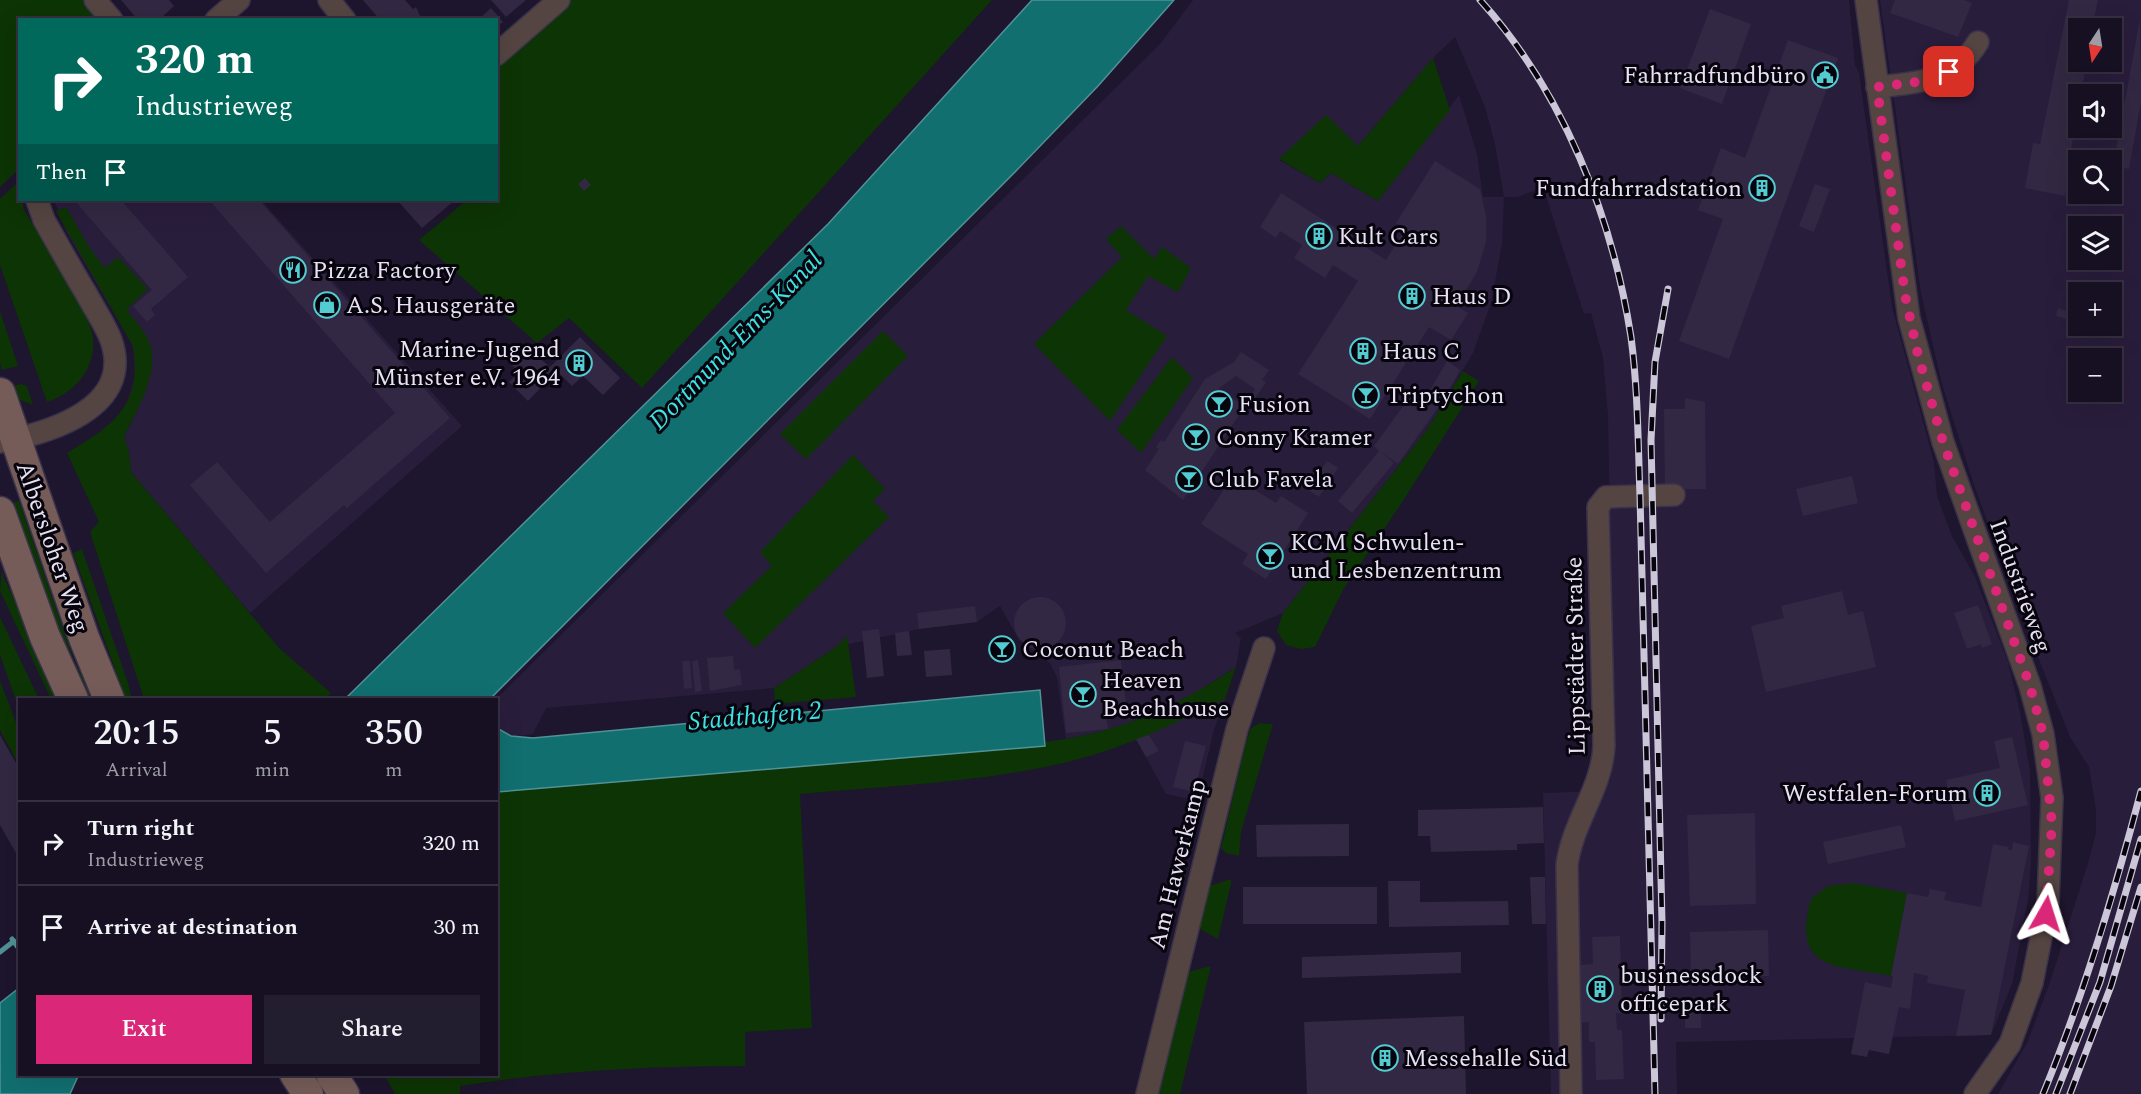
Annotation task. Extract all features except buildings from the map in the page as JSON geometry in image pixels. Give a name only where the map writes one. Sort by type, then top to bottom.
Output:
[{"type":"main road","name":"Albersloher Weg","points":[[0,393],[8,441],[109,698]]},
{"type":"main road","name":"Albersloher Weg","points":[[0,512],[45,637],[73,698]]},
{"type":"main road","points":[[296,1076],[308,1094]]},
{"type":"main road","points":[[332,1076],[344,1094]]},
{"type":"street","points":[[95,0],[110,18]]},
{"type":"street","points":[[218,18],[239,0]]},
{"type":"street","points":[[328,0],[343,18]]},
{"type":"street","points":[[498,53],[559,0]]},
{"type":"street","name":"Industrieweg","points":[[1866,0],[1905,295],[1918,355],[1943,442],[2030,686],[2043,734],[2051,789],[2052,824],[2048,902],[2032,984],[2010,1044],[1974,1094]]},
{"type":"street","points":[[1877,87],[1925,81],[1949,72],[1967,60],[1978,42]]},
{"type":"street","points":[[8,441],[47,431],[85,413],[100,400],[109,385],[113,370],[111,341],[44,220],[37,201]]},
{"type":"street","name":"Lippstädter Straße","points":[[1571,1094],[1567,865],[1573,838],[1600,776],[1605,746],[1598,507],[1606,497],[1674,495]]},
{"type":"street","name":"Am Hawerkamp","points":[[1147,1094],[1237,729],[1264,648]]},
{"type":"shaded area","points":[[0,0],[84,0],[101,18],[18,18],[18,170],[0,187]]},
{"type":"shaded area","points":[[566,0],[992,0],[642,388],[569,318],[537,343],[419,240],[466,201],[498,201],[498,61]]},
{"type":"shaded area","points":[[1193,0],[1849,0],[1855,65],[1859,73],[1892,307],[1934,462],[1937,496],[1952,536],[1975,577],[2008,662],[2020,712],[2030,771],[2031,863],[2028,900],[2012,984],[1991,1035],[1893,1037],[1889,1054],[1869,1050],[1867,1057],[1851,1054],[1854,1038],[1676,1042],[1677,1094],[1551,1094],[1543,793],[1605,791],[1610,781],[1614,758],[1608,416],[1603,358],[1591,313],[1584,314],[1543,187],[1518,197],[1504,197],[1502,244],[1491,303],[1473,353],[1427,430],[1283,613],[1235,633],[1241,638],[1236,667],[1179,703],[1114,729],[1066,739],[1057,678],[1050,663],[1019,640],[1000,606],[977,622],[919,629],[836,647],[774,688],[546,708],[533,734],[509,737],[498,734],[497,698],[1160,44]],"holes":[[[1455,37],[1485,107],[1495,144],[1504,197],[1483,197],[1477,154],[1459,95],[1378,201],[1331,173],[1320,183],[1279,160],[1358,146],[1436,55]]]},
{"type":"shaded area","points":[[1880,0],[2141,0],[2141,1094],[1998,1094],[2028,1041],[2049,985],[2088,863],[2096,833],[2096,810],[2089,767],[2070,737],[2030,637],[1974,485],[1942,384],[1921,293]]},
{"type":"shaded area","points":[[1433,58],[1450,110],[1378,201],[1331,173],[1320,183],[1279,159],[1326,115],[1358,146]]},
{"type":"shaded area","points":[[18,183],[18,201],[23,201],[23,208],[81,307],[92,333],[92,356],[83,376],[67,392],[47,402],[0,265],[0,199]]},
{"type":"shaded area","points":[[54,201],[262,201],[462,426],[250,613],[131,472],[129,452],[124,437],[137,411],[127,403],[135,377],[133,346],[66,231]]},
{"type":"shaded area","points":[[66,207],[89,247],[105,268],[118,257],[148,289],[127,309],[146,335],[152,355],[152,367],[145,392],[124,437],[129,452],[131,472],[279,648],[331,693],[326,698],[144,698],[90,532],[99,522],[67,453],[98,433],[121,412],[133,384],[135,367],[133,346],[56,211]]},
{"type":"shaded area","points":[[1121,226],[1154,259],[1162,247],[1191,268],[1178,292],[1148,276],[1126,310],[1167,336],[1110,421],[1034,344],[1122,257],[1106,239]]},
{"type":"shaded area","points":[[0,311],[18,366],[2,370],[0,363]]},
{"type":"shaded area","points":[[883,331],[908,356],[806,459],[780,434]]},
{"type":"shaded area","points":[[1172,357],[1193,378],[1141,453],[1117,430]]},
{"type":"shaded area","points":[[1463,371],[1479,381],[1401,504],[1344,588],[1315,647],[1301,649],[1286,645],[1277,631],[1283,613],[1427,430]]},
{"type":"shaded area","points":[[21,384],[27,386],[33,405],[20,400],[9,387]]},
{"type":"shaded area","points":[[853,455],[885,489],[873,501],[889,517],[755,648],[723,613],[772,566],[760,552]]},
{"type":"shaded area","points":[[19,501],[74,661],[93,698],[82,698],[7,505]]},
{"type":"shaded area","points":[[82,549],[132,698],[123,698],[114,666],[73,553]]},
{"type":"shaded area","points":[[2,570],[62,698],[51,698],[0,591]]},
{"type":"shaded area","points":[[0,617],[39,698],[18,698],[18,706],[0,655]]},
{"type":"shaded area","points":[[847,636],[856,697],[775,704],[774,688],[836,647]]},
{"type":"shaded area","points":[[1236,667],[1225,699],[1144,736],[1081,759],[963,780],[800,794],[812,1028],[745,1032],[745,1066],[638,1068],[567,1073],[460,1086],[460,1094],[395,1094],[385,1076],[498,1076],[498,792],[1044,746],[1044,742],[1097,732],[1144,717],[1213,682]]},
{"type":"shaded area","points":[[0,681],[18,727],[18,763],[0,730]]},
{"type":"shaded area","points":[[1225,699],[1214,730],[1197,801],[1166,794],[1136,739]]},
{"type":"shaded area","points":[[1260,723],[1273,724],[1241,832],[1239,856],[1226,853],[1221,848],[1246,742],[1251,728]]},
{"type":"shaded area","points":[[1231,879],[1218,939],[1197,927],[1209,886]]},
{"type":"shaded area","points":[[1854,883],[1907,893],[1891,976],[1852,970],[1823,961],[1813,953],[1807,940],[1806,923],[1811,899],[1828,886]]},
{"type":"shaded area","points":[[1211,966],[1180,1094],[1156,1094],[1187,972]]},
{"type":"water","name":"Dortmund-Ems-Kanal","points":[[1032,0],[1174,0],[1098,86],[1015,172],[491,698],[346,698],[828,224]]},
{"type":"water","points":[[1040,690],[1045,746],[498,792],[498,729],[511,736],[533,738]]},
{"type":"water","points":[[18,989],[18,1076],[78,1076],[70,1094],[0,1094],[0,1003]]},
{"type":"waterway","points":[[12,939],[18,947]]},
{"type":"waterway","points":[[0,952],[14,941]]},
{"type":"railway","points":[[1480,0],[1510,36],[1536,74],[1580,157],[1611,246],[1631,337],[1638,436],[1655,1094]]},
{"type":"railway","points":[[1661,1019],[1662,922],[1651,440],[1655,362],[1668,289]]},
{"type":"railway","points":[[2043,1094],[2072,1019],[2097,944],[2141,791]]},
{"type":"railway","points":[[2056,1094],[2100,982],[2141,839]]},
{"type":"railway","points":[[2070,1094],[2111,986],[2141,887]]},
{"type":"place","name":"Fahrradfundbüro","points":[[1825,75]]},
{"type":"place","name":"Fundfahrradstation","points":[[1762,188]]},
{"type":"place","name":"Kult Cars","points":[[1319,236]]},
{"type":"place","name":"Pizza Factory","points":[[293,270]]},
{"type":"place","name":"Haus D","points":[[1412,296]]},
{"type":"place","name":"A.S. Hausgeräte","points":[[327,305]]},
{"type":"place","name":"Haus C","points":[[1363,351]]},
{"type":"place","name":"Marine-Jugend Münster e.V. 1964","points":[[579,363]]},
{"type":"place","name":"Triptychon","points":[[1366,395]]},
{"type":"place","name":"Fusion","points":[[1219,404]]},
{"type":"place","name":"Conny Kramer","points":[[1196,437]]},
{"type":"place","name":"Club Favela","points":[[1189,479]]},
{"type":"place","name":"KCM Schwulen- und Lesbenzentrum","points":[[1270,556]]},
{"type":"place","name":"Coconut Beach","points":[[1002,649]]},
{"type":"place","name":"Heaven Beachhouse","points":[[1083,694]]},
{"type":"place","name":"Westfalen-Forum","points":[[1987,793]]},
{"type":"place","name":"businessdock officepark","points":[[1600,989]]},
{"type":"place","name":"Messehalle Süd","points":[[1385,1058]]},
{"type":"route","points":[[1949,72],[1925,81],[1877,87],[1905,295],[1918,355],[1943,442],[1983,559],[2013,636],[2043,734],[2052,798],[2051,863],[2046,914]]},
{"type":"water label","name":"Stadthafen 2","points":[[755,715]]}]
